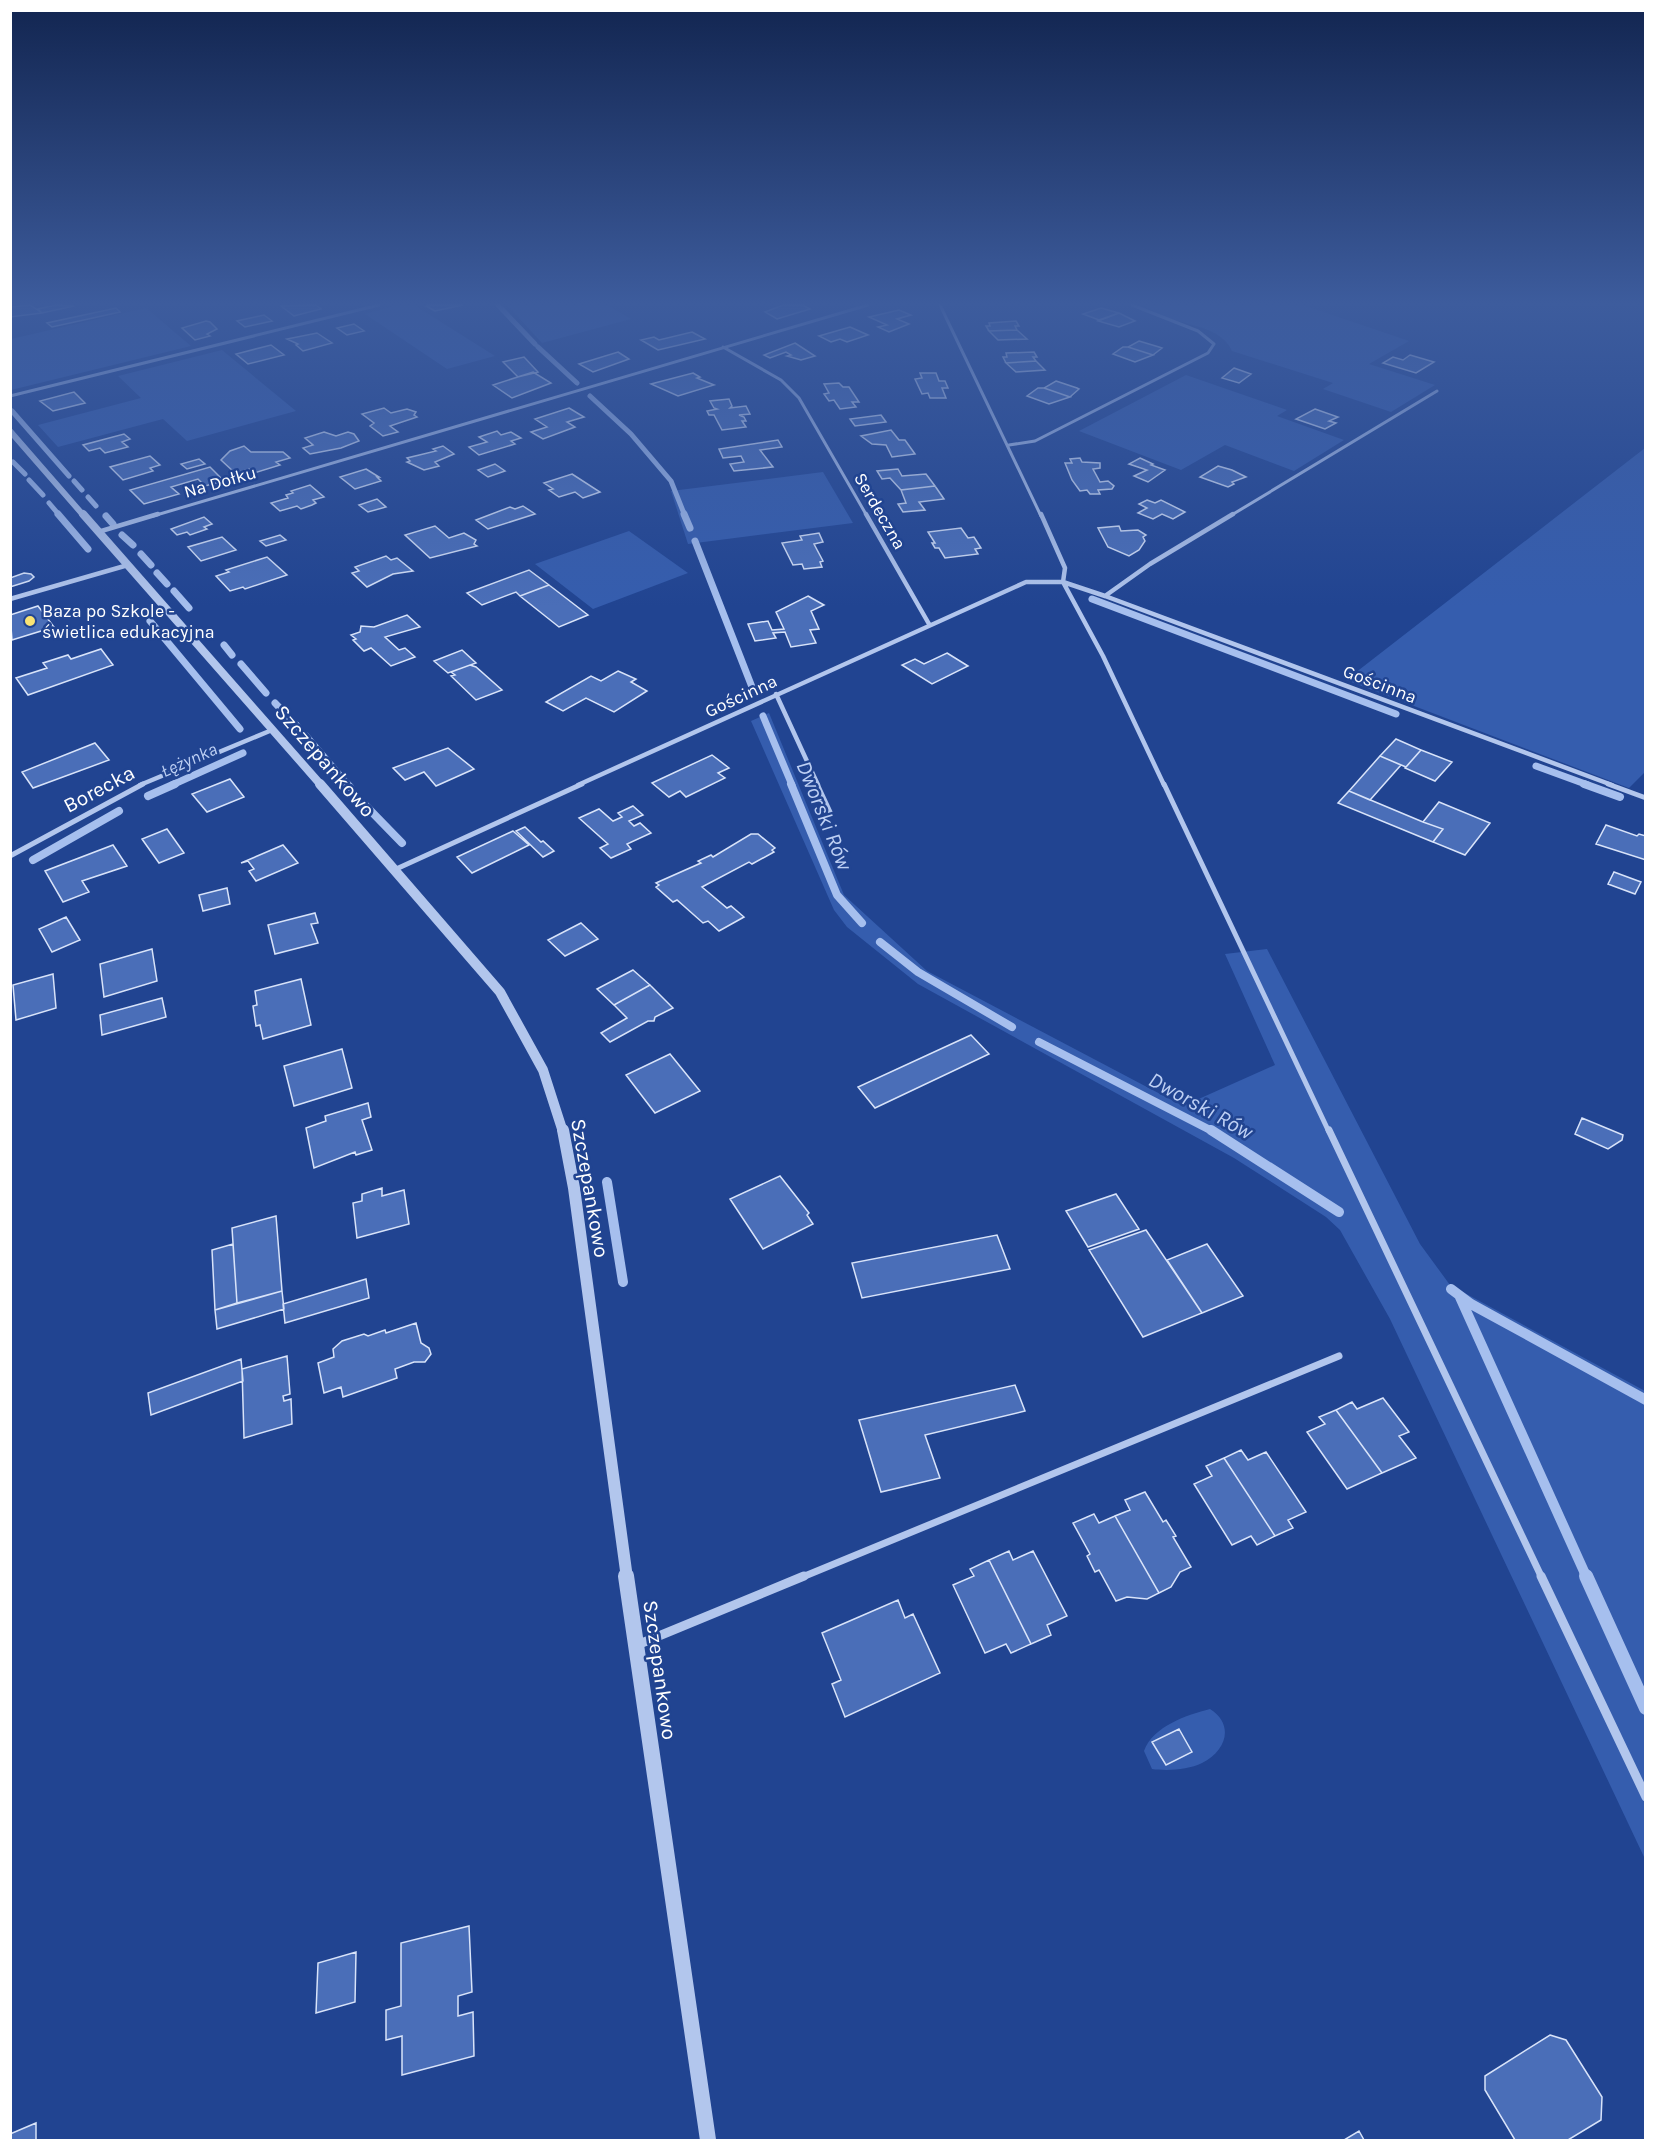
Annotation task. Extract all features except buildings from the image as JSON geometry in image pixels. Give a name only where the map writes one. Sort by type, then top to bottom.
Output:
[{"type":"street","name":"Na Dołku","points":[[99,532],[526,405]]},
{"type":"street","name":"Serdeczna","points":[[803,405],[929,624]]},
{"type":"street","points":[[989,405],[1065,568],[1063,582],[1103,656],[1646,1797]]},
{"type":"street","points":[[1009,446],[1035,441],[1105,405]]},
{"type":"street","points":[[1104,596],[1150,564],[1413,405]]},
{"type":"street","name":"Szczepankowo","points":[[10,431],[500,992],[543,1070],[561,1122],[574,1188],[708,2140]]},
{"type":"street","points":[[10,599],[128,565]]},
{"type":"street","name":"Gościnna","points":[[394,870],[929,624],[1026,582],[1045,580],[1063,582],[1104,596],[1646,798]]},
{"type":"street","points":[[776,694],[830,812]]},
{"type":"street","name":"Borecka","points":[[10,856],[154,778],[272,730]]},
{"type":"street","points":[[637,1645],[1339,1356]]},
{"type":"shaded area","points":[[113,405],[289,405],[296,411],[187,441],[163,419],[58,447],[38,425]]},
{"type":"shaded area","points":[[1128,405],[1274,405],[1287,410],[1277,416],[1344,440],[1294,471],[1225,445],[1181,470],[1079,431]]},
{"type":"shaded area","points":[[1371,405],[1402,405],[1391,412]]},
{"type":"shaded area","points":[[1645,448],[1645,772],[1629,788],[1346,680]]},
{"type":"shaded area","points":[[823,472],[853,523],[688,544],[671,491]]},
{"type":"shaded area","points":[[629,531],[688,573],[593,609],[535,564]]},
{"type":"shaded area","points":[[769,713],[844,895],[927,971],[1183,1106],[1275,1065],[1225,954],[1267,949],[1420,1244],[1450,1285],[1645,1391],[1645,1859],[1390,1319],[1340,1230],[1326,1217],[1234,1158],[918,984],[847,927],[834,910],[751,721]]},
{"type":"shaded area","points":[[1210,1709],[1223,1722],[1225,1730],[1222,1745],[1217,1752],[1202,1763],[1184,1769],[1152,1769],[1144,1751],[1148,1742],[1163,1728],[1181,1718]]},
{"type":"waterway","name":"Dworski Rów","points":[[600,405],[631,434],[671,481],[685,516]]},
{"type":"waterway","points":[[12,411],[69,476]]},
{"type":"waterway","points":[[13,462],[25,474]]},
{"type":"waterway","points":[[29,480],[43,495]]},
{"type":"waterway","points":[[74,481],[82,490]]},
{"type":"waterway","points":[[88,497],[96,506]]},
{"type":"waterway","points":[[49,503],[60,516]]},
{"type":"waterway","points":[[58,514],[88,549]]},
{"type":"waterway","name":"Dworski Rów","points":[[684,514],[690,528]]},
{"type":"waterway","points":[[106,516],[113,524]]},
{"type":"waterway","points":[[122,535],[133,545]]},
{"type":"waterway","name":"Dworski Rów","points":[[695,541],[752,687]]},
{"type":"waterway","points":[[141,554],[151,565]]},
{"type":"waterway","points":[[157,573],[167,584]]},
{"type":"waterway","points":[[174,591],[189,608]]},
{"type":"waterway","points":[[1092,599],[1396,714]]},
{"type":"waterway","points":[[150,621],[240,729]]},
{"type":"waterway","points":[[224,645],[232,655]]},
{"type":"waterway","points":[[241,664],[266,693]]},
{"type":"waterway","points":[[275,703],[298,727]]},
{"type":"waterway","name":"Dworski Rów","points":[[763,716],[792,785]]},
{"type":"waterway","points":[[306,736],[348,785]]},
{"type":"waterway","name":"Łężynka","points":[[172,785],[243,753]]},
{"type":"waterway","points":[[1536,766],[1588,785]]},
{"type":"waterway","name":"Łężynka","points":[[148,796],[175,784]]},
{"type":"waterway","name":"Dworski Rów","points":[[791,784],[837,895],[862,923]]},
{"type":"waterway","points":[[1584,784],[1620,797]]},
{"type":"waterway","points":[[365,805],[402,843]]},
{"type":"waterway","name":"Łężynka","points":[[33,860],[119,811]]},
{"type":"waterway","name":"Dworski Rów","points":[[880,942],[918,972],[1012,1027]]},
{"type":"waterway","name":"Dworski Rów","points":[[1039,1042],[1214,1132]]},
{"type":"waterway","name":"Dworski Rów","points":[[1211,1130],[1339,1212]]},
{"type":"waterway","points":[[607,1182],[623,1282]]},
{"type":"waterway","name":"Dworski Rów","points":[[1451,1289],[1459,1295]]},
{"type":"waterway","name":"Dworski Rów","points":[[1459,1295],[1471,1304],[1646,1400]]},
{"type":"waterway","points":[[1459,1295],[1587,1578]]},
{"type":"waterway","points":[[1586,1576],[1646,1708]]},
{"type":"place","name":"Baza po Szkole - świetlica edukacyjna","points":[[30,621]]}]
